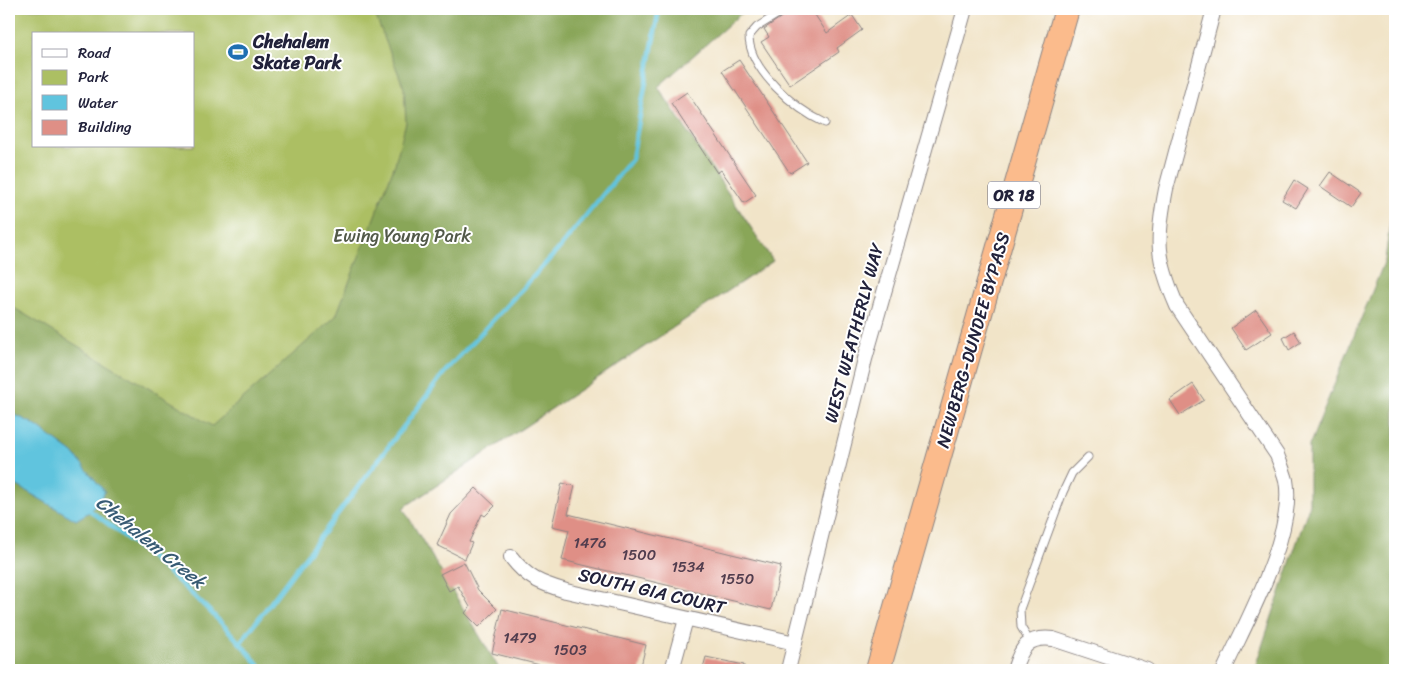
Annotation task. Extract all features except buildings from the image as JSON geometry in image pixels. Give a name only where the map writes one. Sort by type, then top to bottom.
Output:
[{"type":"highway","name":"NEWBERG-DUNDEE BYPASS","points":[[878,670],[1067,9]]},
{"type":"street","name":"WEST WEATHERLY WAY","points":[[788,670],[865,359],[965,9]]},
{"type":"street","points":[[1213,9],[1166,190],[1160,220],[1158,249],[1166,282],[1177,306],[1277,455],[1286,480],[1287,508],[1273,562],[1224,670]]},
{"type":"street","name":"SOUTH GIA COURT","points":[[511,557],[523,573],[537,582],[566,591],[795,643]]},
{"type":"street","points":[[672,670],[686,619]]},
{"type":"street","points":[[1014,670],[1022,649],[1030,642],[1041,638],[1053,639],[1147,670]]},
{"type":"lane","points":[[786,9],[757,27],[749,36],[749,48],[762,71],[785,96],[813,118],[825,123]]},
{"type":"lane","points":[[1030,642],[1021,628],[1020,609],[1072,473],[1088,457]]},
{"type":"green space","name":"Ewing Young Park","points":[[9,9],[588,9],[658,87],[773,261],[403,508],[9,670]]},
{"type":"green space","name":"Ewing Young Park","points":[[373,9],[746,9],[658,87],[773,261],[403,508],[500,670],[9,670],[9,305],[212,426],[336,316],[395,164],[406,122],[404,88]]},
{"type":"green space","points":[[1395,184],[1395,670],[1254,670],[1309,506],[1309,446],[1385,260]]},
{"type":"water","points":[[9,412],[32,423],[73,453],[105,492],[91,511],[76,520],[9,481]]},
{"type":"waterway","points":[[241,642],[444,373],[557,251],[632,159],[659,9]]},
{"type":"waterway","name":"Chehalem Creek","points":[[88,509],[136,545],[203,604],[263,670]]},
{"type":"railway","points":[[629,9],[663,11],[692,9]]},
{"type":"place","name":"Chehalem Skate Park","points":[[238,52]]}]
